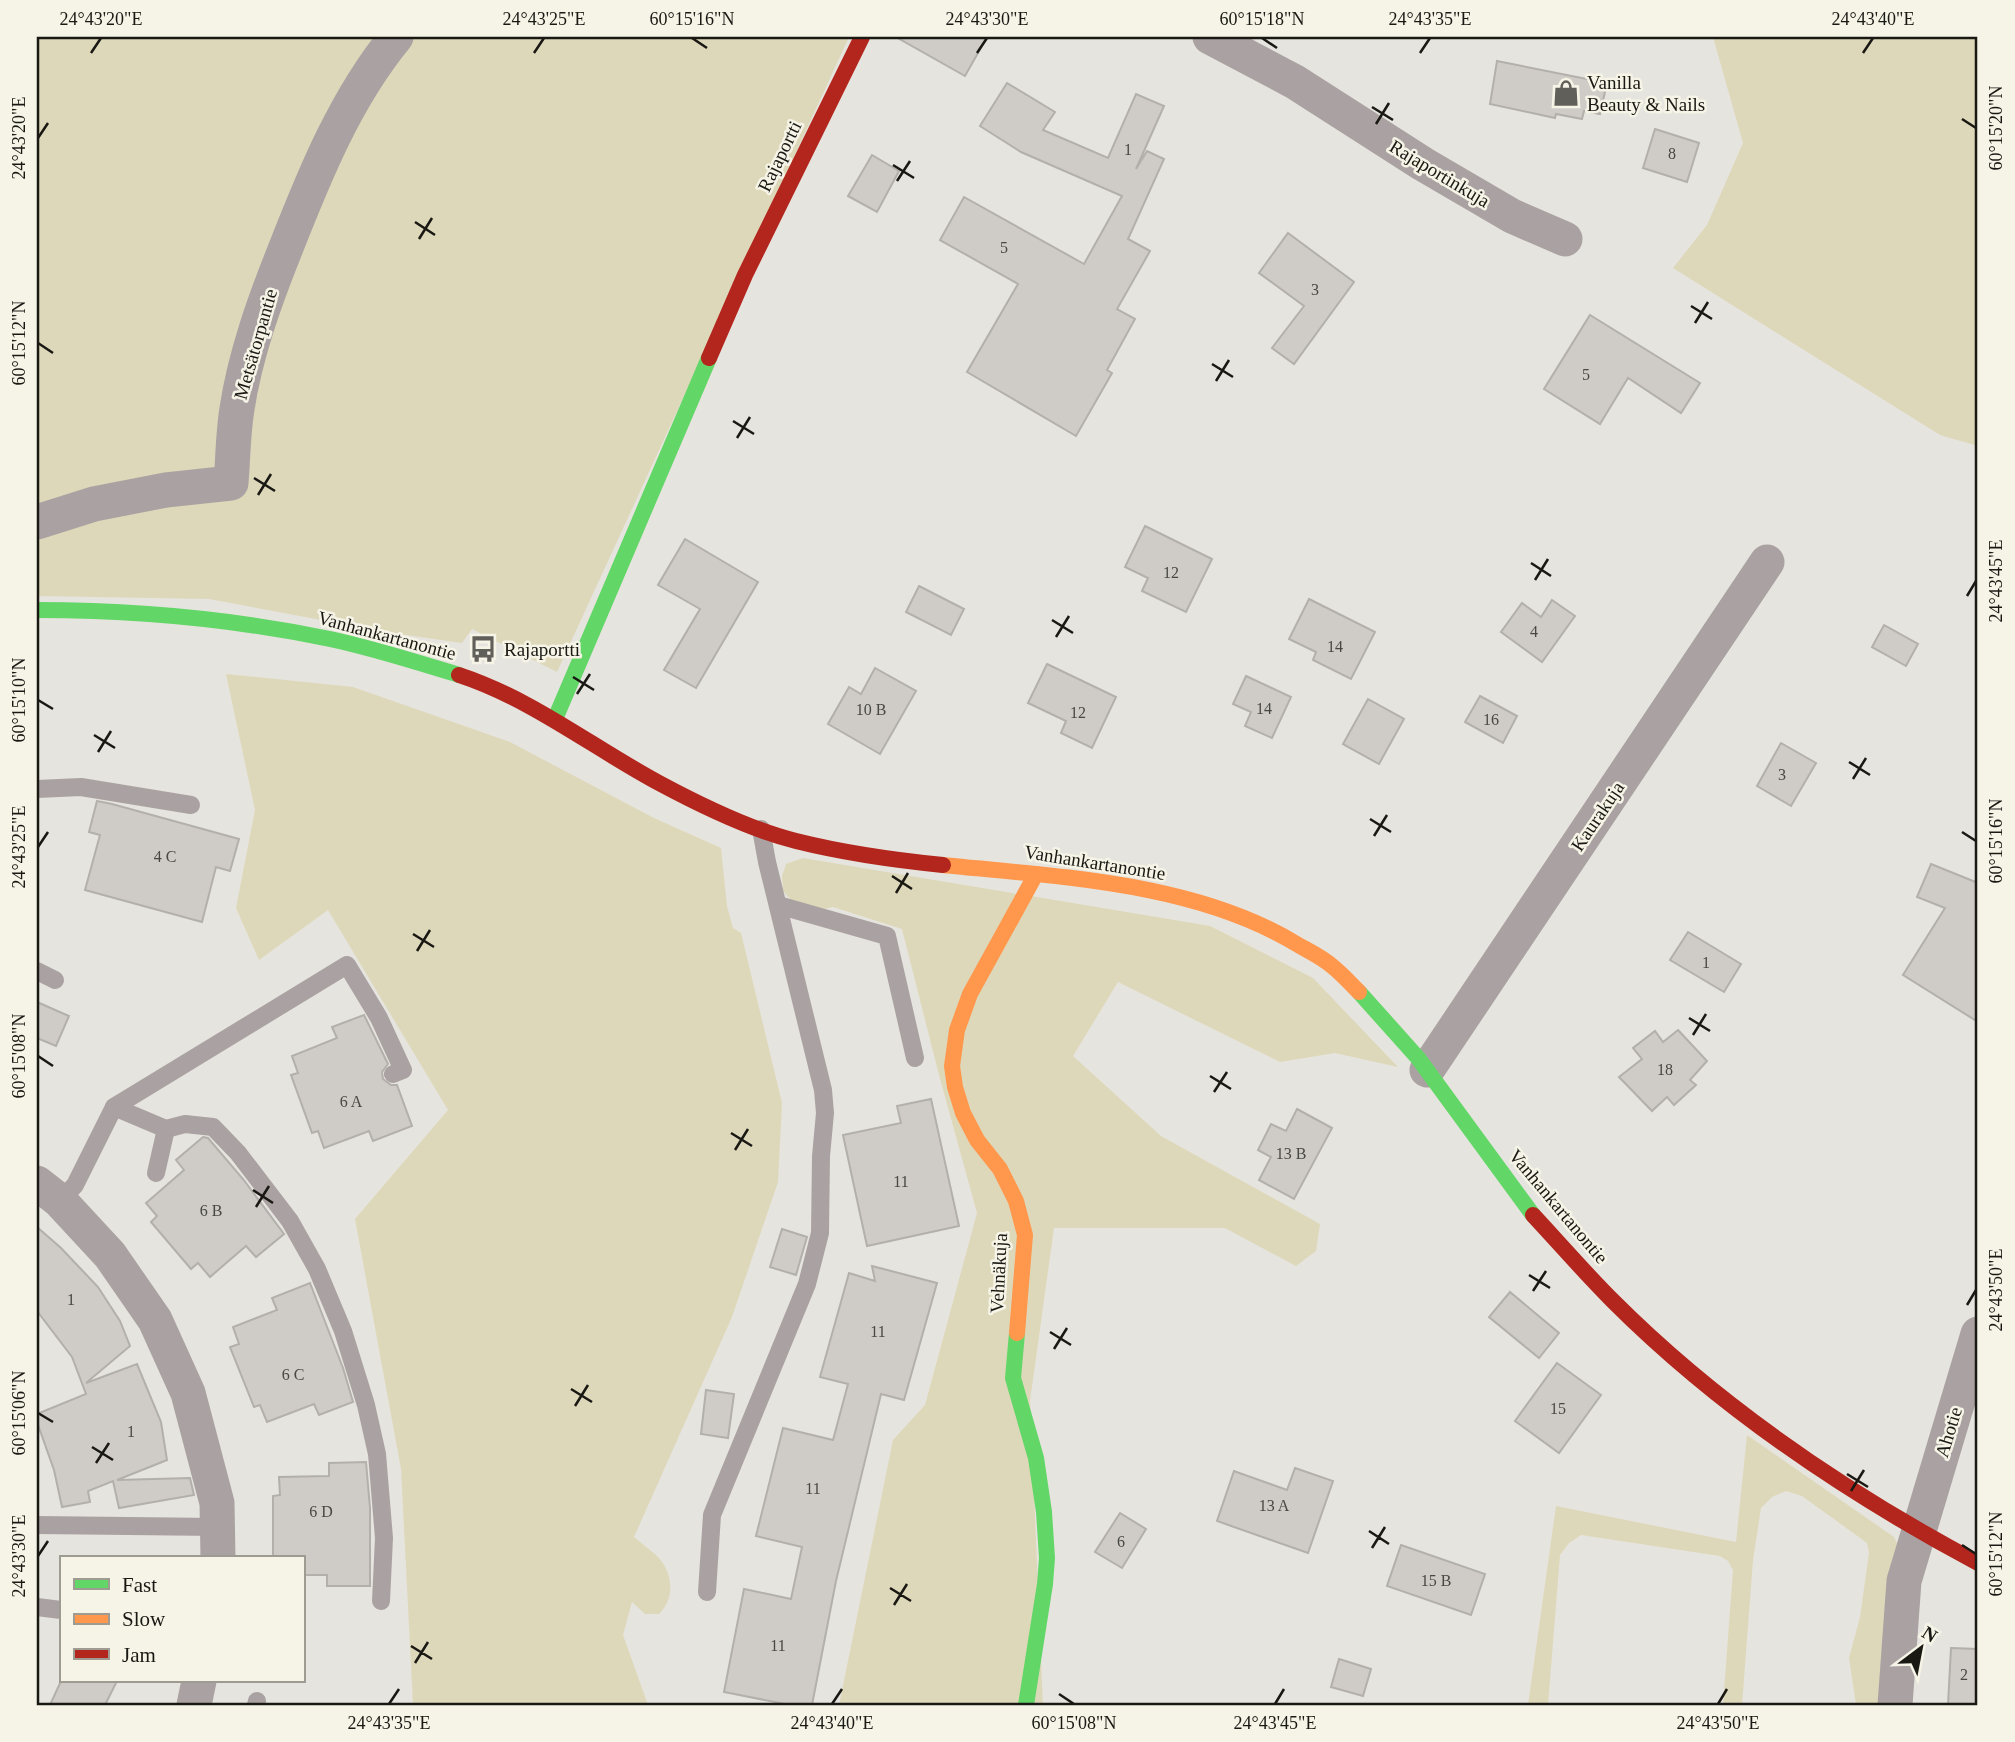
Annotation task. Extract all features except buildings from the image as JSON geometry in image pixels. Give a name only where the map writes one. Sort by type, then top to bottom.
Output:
[{"type":"street","name":"Metsätorpantie","points":[[37,522],[94,504],[166,490],[230,484],[237,408],[254,337],[276,273],[326,150],[357,93],[396,37]]},
{"type":"street","name":"Rajaportti","points":[[555,719],[746,275],[862,37]]},
{"type":"street","name":"Rajaportinkuja","points":[[1210,37],[1294,82],[1423,164],[1512,216],[1565,239]]},
{"type":"street","name":"Kaurakuja","points":[[1427,1070],[1767,562]]},
{"type":"street","name":"Vanhankartanontie","points":[[37,610],[96,610],[214,620],[330,639],[402,657],[467,678],[555,719],[658,782],[727,817],[794,841],[886,859],[1110,882],[1212,906],[1281,934],[1331,965],[1368,1000],[1427,1070],[1532,1214],[1613,1301],[1691,1372],[1790,1450],[1858,1495],[1978,1563]]},
{"type":"street","name":"Vehnäkuja","points":[[1026,1705],[1047,1558],[1036,1458],[1013,1378],[1025,1235],[1016,1201],[1000,1169],[977,1140],[963,1113],[951,1066],[957,1030],[970,994],[1036,874]]},
{"type":"street","points":[[48,1192],[110,1255],[155,1320],[188,1393],[217,1503],[218,1543]]},
{"type":"street","name":"Ahotie","points":[[1895,1705],[1904,1580],[1978,1334]]},
{"type":"street","points":[[194,1705],[199,1682]]},
{"type":"lane","points":[[37,789],[81,787],[191,805]]},
{"type":"lane","points":[[707,1592],[712,1515],[807,1283],[820,1233],[821,1156],[825,1113],[823,1090],[761,829]]},
{"type":"lane","points":[[778,905],[887,936],[915,1058]]},
{"type":"lane","points":[[48,1192],[75,1185],[114,1107],[347,965],[379,1018],[402,1070],[393,1074]]},
{"type":"lane","points":[[37,971],[55,980]]},
{"type":"lane","points":[[114,1107],[166,1129],[185,1124],[213,1127],[290,1221],[317,1269],[343,1331],[366,1405],[377,1454],[384,1538],[381,1601]]},
{"type":"lane","points":[[156,1173],[166,1129]]},
{"type":"lane","points":[[37,1525],[218,1543]]},
{"type":"lane","points":[[37,1607],[60,1610]]},
{"type":"shaded area","points":[[37,37],[849,37],[557,672],[472,629],[462,643],[385,632],[209,599],[37,596]]},
{"type":"shaded area","points":[[1713,37],[1978,37],[1978,446],[1940,435],[1673,268],[1707,225],[1743,143]]},
{"type":"shaded area","points":[[226,674],[353,687],[510,742],[654,818],[721,848],[727,906],[733,928],[741,933],[782,1103],[778,1182],[732,1317],[634,1537],[662,1561],[670,1584],[668,1600],[659,1614],[645,1614],[632,1602],[623,1635],[648,1705],[413,1705],[401,1469],[355,1219],[448,1110],[328,910],[259,960],[236,908],[255,810]]},
{"type":"shaded area","points":[[803,858],[1210,926],[1313,978],[1398,1067],[1335,1053],[1280,1062],[1118,982],[1073,1056],[1161,1136],[1320,1224],[1316,1251],[1296,1266],[1225,1228],[1054,1228],[1030,1401],[1043,1705],[839,1705],[893,1440],[925,1405],[977,1213],[902,929],[833,907],[824,909],[792,901],[783,891],[782,876],[786,864]]},
{"type":"shaded area","points":[[1747,1435],[1894,1537],[1899,1548],[1883,1705],[1856,1705],[1849,1658],[1860,1617],[1869,1553],[1867,1543],[1802,1496],[1786,1491],[1772,1497],[1761,1508],[1753,1560],[1742,1705],[1723,1705],[1733,1570],[1728,1561],[1720,1556],[1581,1535],[1569,1543],[1560,1555],[1548,1705],[1528,1705],[1556,1506],[1736,1542]]},
{"type":"traffic: fast","points":[[555,719],[709,358]]},
{"type":"traffic: fast","points":[[37,610],[147,614],[258,626],[346,643],[459,675]]},
{"type":"traffic: fast","points":[[1359,992],[1418,1058],[1533,1215]]},
{"type":"traffic: fast","points":[[1017,1333],[1013,1378],[1036,1458],[1047,1558],[1026,1705]]},
{"type":"traffic: slow","points":[[943,865],[1127,886],[1173,895],[1217,908],[1260,925],[1317,955],[1359,992]]},
{"type":"traffic: slow","points":[[1017,1333],[1025,1235],[1016,1201],[1000,1169],[977,1140],[963,1113],[952,1066],[957,1030],[970,994],[1036,874]]},
{"type":"traffic: jam","points":[[709,358],[745,275],[862,37]]},
{"type":"traffic: jam","points":[[459,675],[537,710],[659,783],[744,824],[796,841],[832,849],[943,865]]},
{"type":"traffic: jam","points":[[1533,1215],[1654,1340],[1740,1412],[1832,1477],[1978,1563]]},
{"type":"place","name":"Vanilla Beauty & Nails","points":[[1566,93]]},
{"type":"place","name":"Rajaportti","points":[[483,649]]}]
